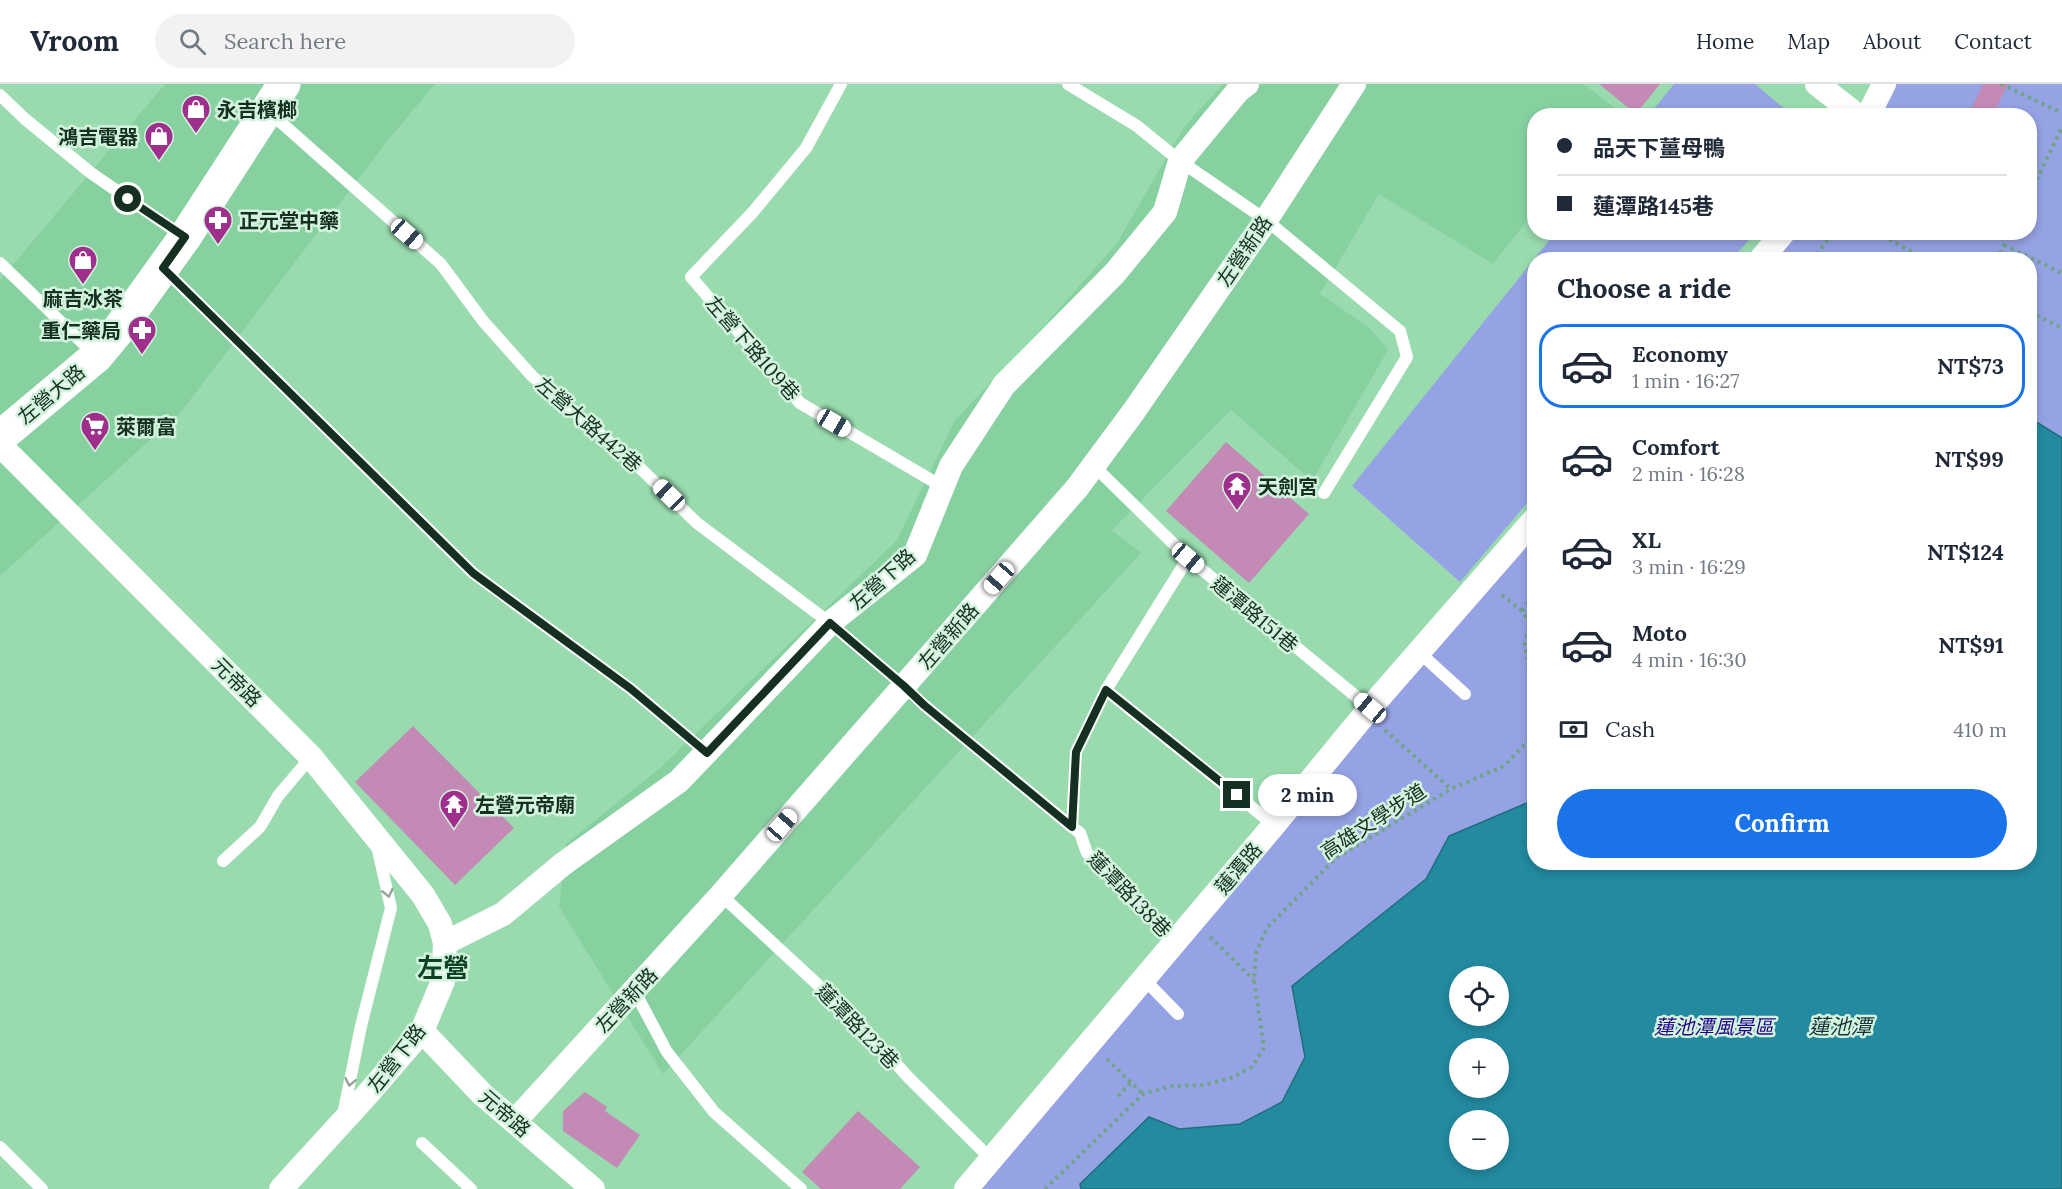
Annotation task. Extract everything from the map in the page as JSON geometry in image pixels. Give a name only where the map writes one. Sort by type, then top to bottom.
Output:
[{"type":"street","name":"左營下路","points":[[284,1188],[422,1031],[442,981],[445,943],[503,914],[563,864],[680,781],[830,623],[915,555],[951,466],[1004,385],[1115,273],[1165,212],[1180,161],[1237,92],[1247,84]]},
{"type":"street","name":"左營新路","points":[[515,1121],[635,992],[1077,488],[1134,411],[1266,220],[1354,84]]},
{"type":"street","points":[[1816,84],[1848,108]]},
{"type":"street","points":[[1872,108],[1884,84]]},
{"type":"street","name":"左營大路","points":[[0,437],[97,356],[185,237],[276,97]]},
{"type":"street","points":[[1767,252],[1777,240]]},
{"type":"street","name":"元帝路","points":[[0,445],[311,757],[423,895],[440,924],[445,943]]},
{"type":"street","name":"蓮潭路","points":[[966,1189],[1370,708],[1527,528]]},
{"type":"street","name":"元帝路","points":[[422,1031],[482,1094],[593,1189]]},
{"type":"lane","name":"左營下路109巷","points":[[841,84],[806,148],[753,212],[691,277],[800,403],[943,487]]},
{"type":"lane","points":[[1068,84],[1137,126],[1180,161],[1266,220],[1400,331],[1407,357],[1324,493]]},
{"type":"lane","points":[[0,95],[90,173],[185,237]]},
{"type":"lane","name":"左營大路442巷","points":[[276,97],[441,264],[483,321],[532,375],[640,468],[697,523],[830,623],[924,705],[1072,827]]},
{"type":"lane","points":[[0,263],[97,356]]},
{"type":"lane","points":[[163,268],[473,573],[631,689],[707,753]]},
{"type":"lane","name":"蓮潭路151巷","points":[[1093,465],[1188,558],[1370,708]]},
{"type":"lane","points":[[1072,827],[1076,752],[1106,690],[1188,558]]},
{"type":"lane","points":[[1420,653],[1466,694]]},
{"type":"lane","points":[[1106,690],[1274,825]]},
{"type":"lane","points":[[223,861],[260,827],[278,796],[311,757]]},
{"type":"lane","name":"蓮潭路138巷","points":[[1072,827],[1080,833],[1087,853],[1175,941]]},
{"type":"lane","points":[[341,1123],[361,1026],[391,908],[374,836]]},
{"type":"lane","name":"蓮潭路123巷","points":[[721,895],[858,1022],[909,1078],[991,1159]]},
{"type":"lane","points":[[1143,978],[1178,1014]]},
{"type":"lane","points":[[635,992],[667,1052],[714,1112],[801,1189]]},
{"type":"lane","points":[[422,1143],[471,1189]]},
{"type":"lane","points":[[0,1148],[42,1189]]},
{"type":"path","points":[[2001,84],[2062,112]]},
{"type":"path","points":[[2037,179],[2062,127]]},
{"type":"path","points":[[1818,252],[1828,240]]},
{"type":"path","points":[[1891,240],[1912,252]]},
{"type":"path","points":[[2001,252],[2006,240]]},
{"type":"path","points":[[2004,245],[2018,252]]},
{"type":"path","points":[[2037,261],[2062,273]]},
{"type":"path","points":[[2037,316],[2062,328]]},
{"type":"path","points":[[1502,594],[1527,618]]},
{"type":"path","points":[[1522,611],[1527,603]]},
{"type":"path","points":[[1527,635],[1525,644],[1527,656]]},
{"type":"path","points":[[1385,730],[1451,789]]},
{"type":"path","name":"高雄文學步道","points":[[1143,1094],[1171,1086],[1203,1085],[1222,1081],[1252,1067],[1264,1048],[1254,980],[1257,953],[1267,928],[1336,858],[1451,789],[1504,766],[1527,742]]},
{"type":"path","points":[[1208,935],[1254,980]]},
{"type":"path","points":[[1045,1189],[1143,1094],[1106,1058]]},
{"type":"path","points":[[1118,1096],[1131,1082]]},
{"type":"shaded area","points":[[165,84],[435,84],[385,144],[181,412],[0,576],[0,280]]},
{"type":"shaded area","points":[[1223,84],[1584,84],[1615,108],[1527,108],[1527,221],[1493,264],[1379,194],[1320,294],[1370,328],[1388,350],[1312,481],[1231,410],[1112,530],[1141,553],[663,1074],[559,907],[566,844],[660,768],[897,540],[955,420],[1045,325],[1117,243],[1184,127]]},
{"type":"green space","points":[[1674,84],[1755,84],[1784,108],[1655,108]]},
{"type":"green space","name":"蓮池潭","points":[[1894,84],[2062,84],[2062,1189],[972,1189],[1527,541],[1527,870],[2037,870],[2037,252],[1779,252],[1790,240],[2037,240],[2037,108],[1882,108]]},
{"type":"green space","points":[[1549,240],[1749,240],[1738,252],[1540,252]]},
{"type":"green space","points":[[1527,268],[1527,503],[1460,582],[1352,486]]},
{"type":"water","name":"蓮池潭","points":[[2037,422],[2062,438],[2062,1189],[1081,1189],[1080,1184],[1149,1117],[1179,1129],[1240,1124],[1282,1102],[1305,1057],[1292,986],[1426,879],[1449,836],[1527,803],[1527,870],[2037,870]]},
{"type":"building","points":[[1599,84],[1660,84],[1641,108],[1629,108]]},
{"type":"building","points":[[1983,84],[2008,84],[1996,108],[1972,108]]},
{"type":"building","name":"天劍宮","points":[[1226,442],[1309,514],[1249,583],[1166,511]]},
{"type":"building","points":[[413,726],[514,828],[455,885],[355,782]]},
{"type":"building","points":[[585,1092],[607,1107],[605,1111],[640,1135],[617,1168],[563,1131],[563,1111]]},
{"type":"building","points":[[858,1111],[920,1167],[900,1189],[821,1189],[802,1172]]},
{"type":"place","name":"永吉檳榔","points":[[196,134]]},
{"type":"place","name":"鴻吉電器","points":[[159,162]]},
{"type":"place","name":"正元堂中藥","points":[[218,246]]},
{"type":"place","name":"麻吉冰茶","points":[[83,286]]},
{"type":"place","name":"重仁藥局","points":[[142,356]]},
{"type":"place","name":"萊爾富","points":[[95,452]]},
{"type":"place","name":"天劍宮","points":[[1237,512]]},
{"type":"place","name":"左營元帝廟","points":[[454,830]]},
{"type":"district","name":"左營","points":[[443,967]]},
{"type":"route","points":[[128,199],[185,237],[163,268],[473,573],[631,689],[707,753],[830,623],[924,705],[1072,827],[1076,752],[1106,690],[1237,795]]},
{"type":"park label","name":"蓮池潭風景區","points":[[1714,1026]]}]
